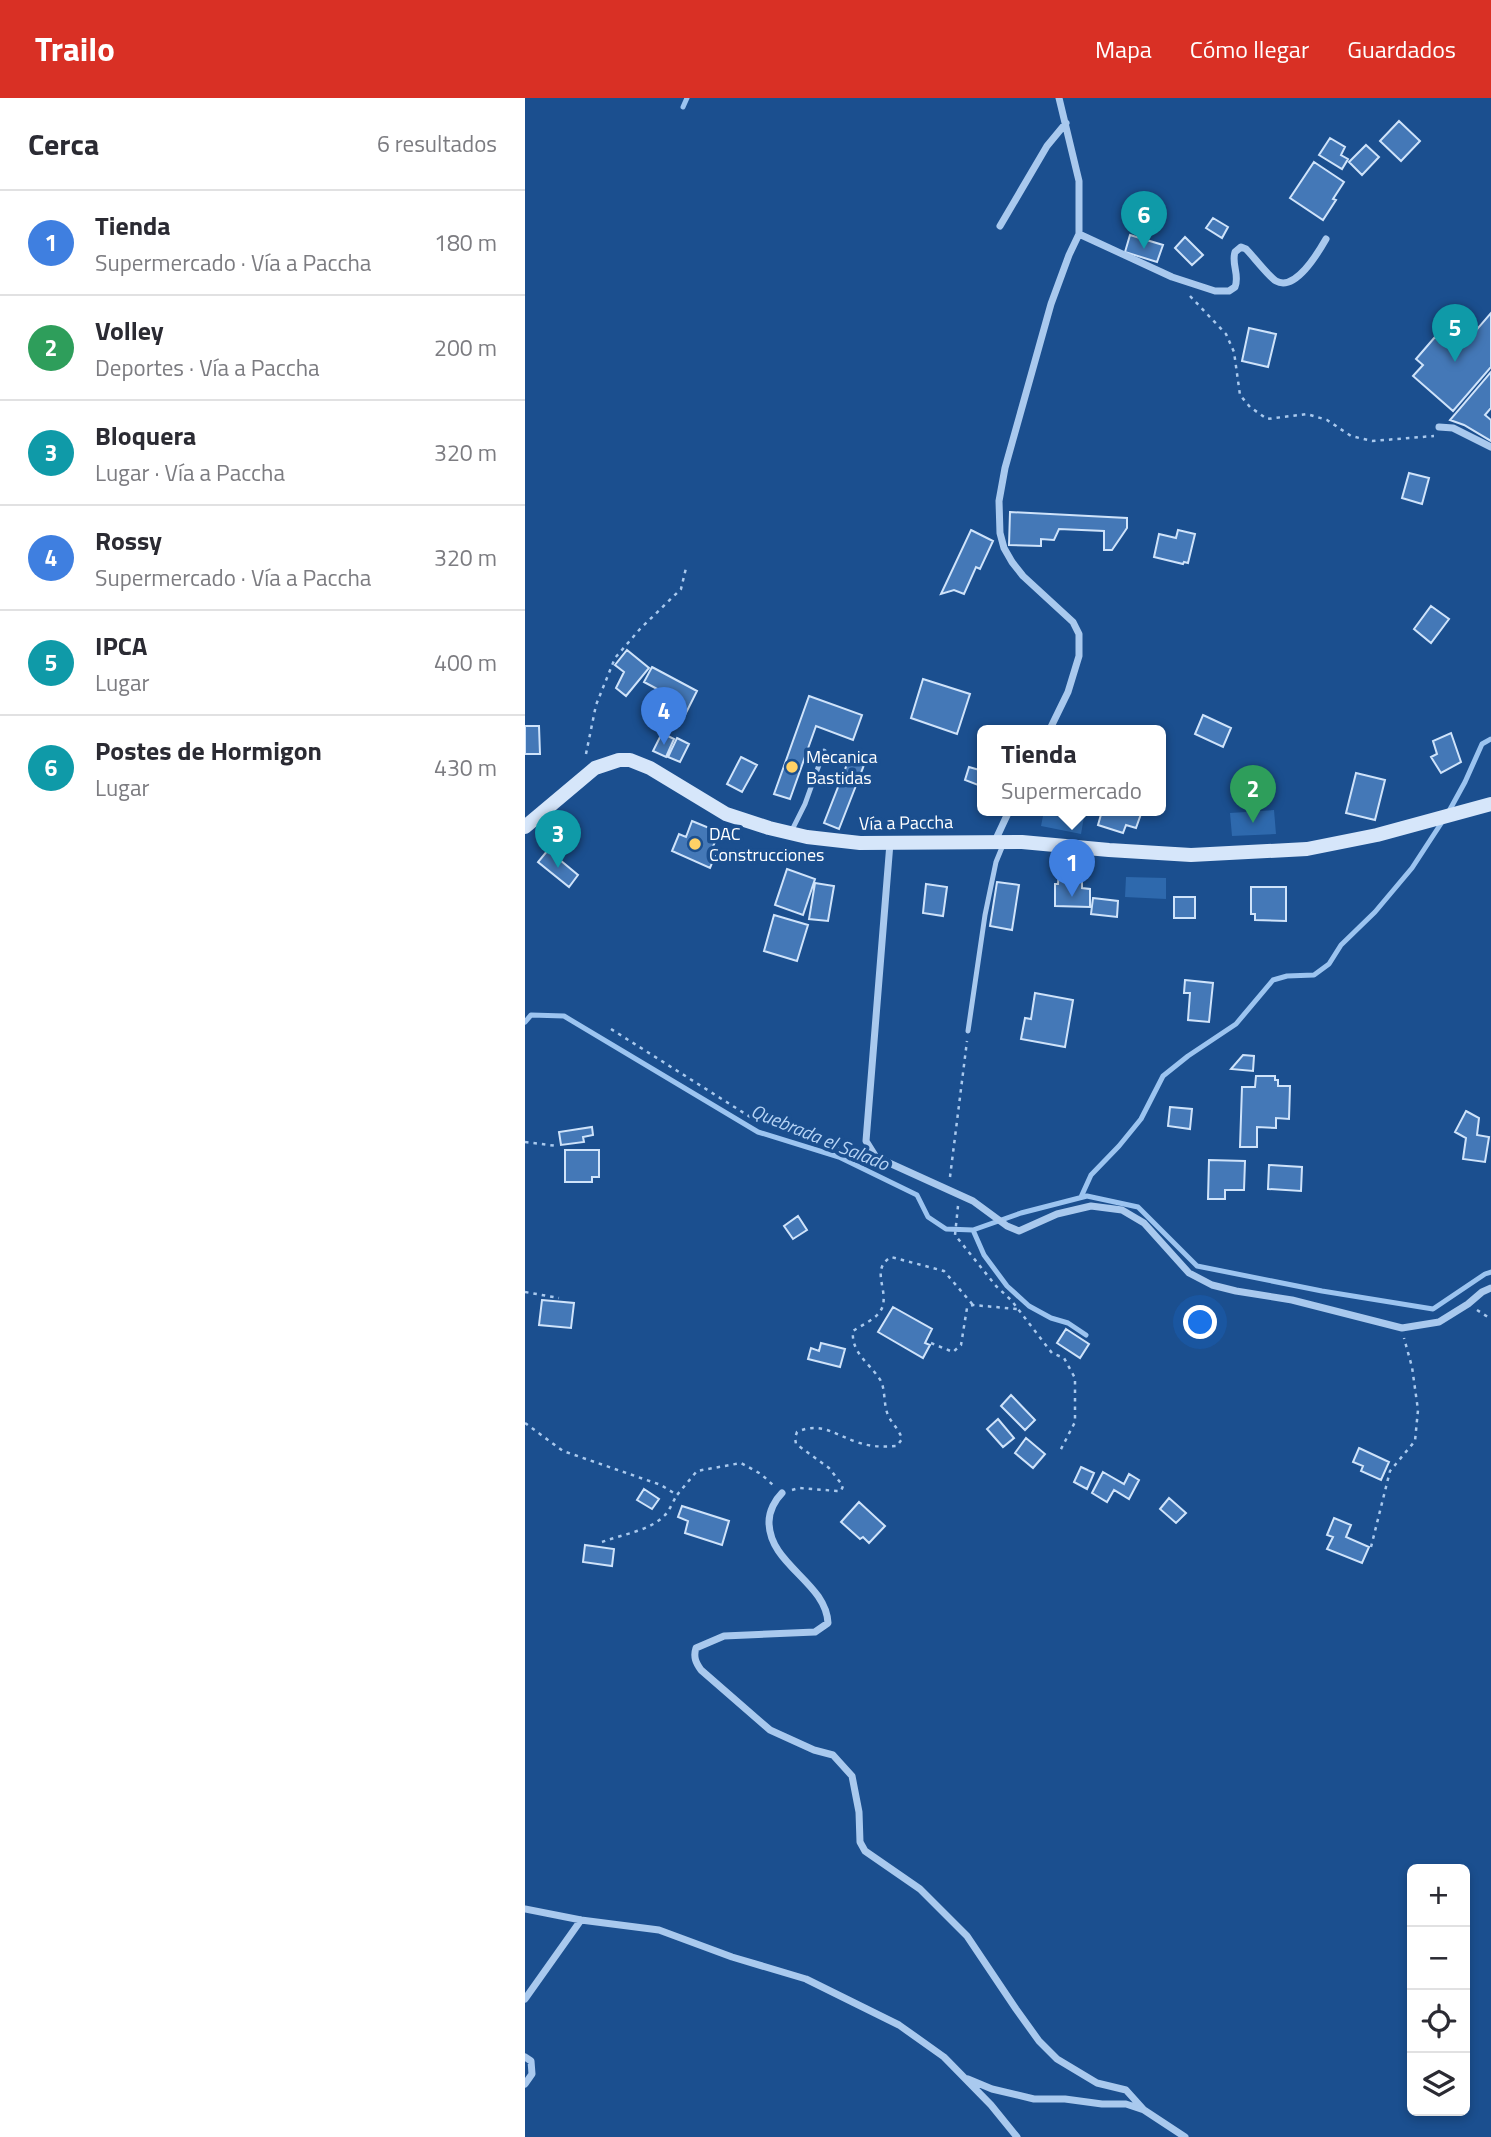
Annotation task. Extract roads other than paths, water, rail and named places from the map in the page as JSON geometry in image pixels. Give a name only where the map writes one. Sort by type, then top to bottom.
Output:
[{"type":"main road","name":"Vía a Paccha","points":[[525,827],[595,768],[608,762],[630,760],[650,768],[726,814],[791,833],[831,841],[999,842],[1191,855],[1307,849],[1377,835],[1491,804]]},
{"type":"street","points":[[1052,725],[1072,680],[1079,656],[1079,634],[1073,622],[1023,576],[1012,562],[1000,533],[999,501],[1005,468],[1051,304],[1079,234],[1079,181],[1059,98]]},
{"type":"street","points":[[1000,226],[1047,146],[1066,123]]},
{"type":"street","points":[[1079,234],[1173,277],[1215,291],[1235,287],[1237,282],[1232,261],[1234,252],[1241,247],[1246,249],[1275,281],[1288,284],[1303,272],[1326,239]]},
{"type":"street","points":[[1439,428],[1453,428],[1491,447]]},
{"type":"street","points":[[999,842],[1007,816]]},
{"type":"street","points":[[890,843],[866,1129],[866,1141],[876,1157],[973,1201],[1007,1226],[1019,1231],[1057,1214],[1091,1206],[1122,1210],[1144,1223],[1189,1273],[1212,1285],[1292,1300],[1402,1328],[1439,1322],[1491,1288]]},
{"type":"street","points":[[782,1493],[769,1516],[769,1534],[775,1547],[820,1600],[828,1623],[815,1632],[724,1636],[696,1648],[695,1662],[713,1682],[770,1730],[814,1750],[833,1755],[852,1776],[859,1812],[860,1842],[865,1851],[920,1889],[967,1936],[1016,2010],[1056,2059],[1097,2083],[1126,2090],[1144,2110],[1185,2137]]},
{"type":"street","points":[[525,1909],[581,1920],[659,1930],[732,1958],[806,1979],[899,2025],[944,2057],[1017,2137]]},
{"type":"street","points":[[525,1998],[581,1920]]},
{"type":"street","points":[[525,2057],[531,2061],[532,2074],[525,2084]]},
{"type":"street","points":[[964,2077],[992,2089],[1034,2099],[1126,2104],[1144,2110]]},
{"type":"lane","points":[[791,833],[805,804],[824,751]]},
{"type":"lane","points":[[968,1031],[999,842]]},
{"type":"waterway","points":[[683,107],[687,98]]},
{"type":"waterway","points":[[1448,813],[1482,744],[1491,739]]},
{"type":"waterway","points":[[1081,1197],[1091,1175],[1141,1119],[1163,1076],[1236,1024],[1273,980],[1287,976],[1314,975],[1329,964],[1341,945],[1375,912],[1412,868],[1442,822]]},
{"type":"waterway","name":"Quebrada el Salado","points":[[525,1022],[531,1015],[564,1016],[758,1132],[839,1157],[917,1195],[928,1217],[946,1229],[973,1230],[1021,1213],[1087,1196],[1138,1207],[1197,1266],[1322,1291],[1433,1309],[1491,1272]]},
{"type":"waterway","points":[[973,1230],[984,1255],[1007,1286],[1029,1306],[1051,1318],[1068,1323],[1086,1335]]},
{"type":"place","name":"Postes de Hormigon","points":[[1144,249]]},
{"type":"place","name":"IPCA","points":[[1455,362]]},
{"type":"place","name":"Rossy","points":[[664,745]]},
{"type":"place","name":"Mecanica Bastidas","points":[[792,767]]},
{"type":"place","name":"Volley","points":[[1253,823]]},
{"type":"place","name":"DAC Construcciones","points":[[695,844]]},
{"type":"place","name":"Bloquera","points":[[558,868]]},
{"type":"place","name":"Tienda","points":[[1072,897]]}]
